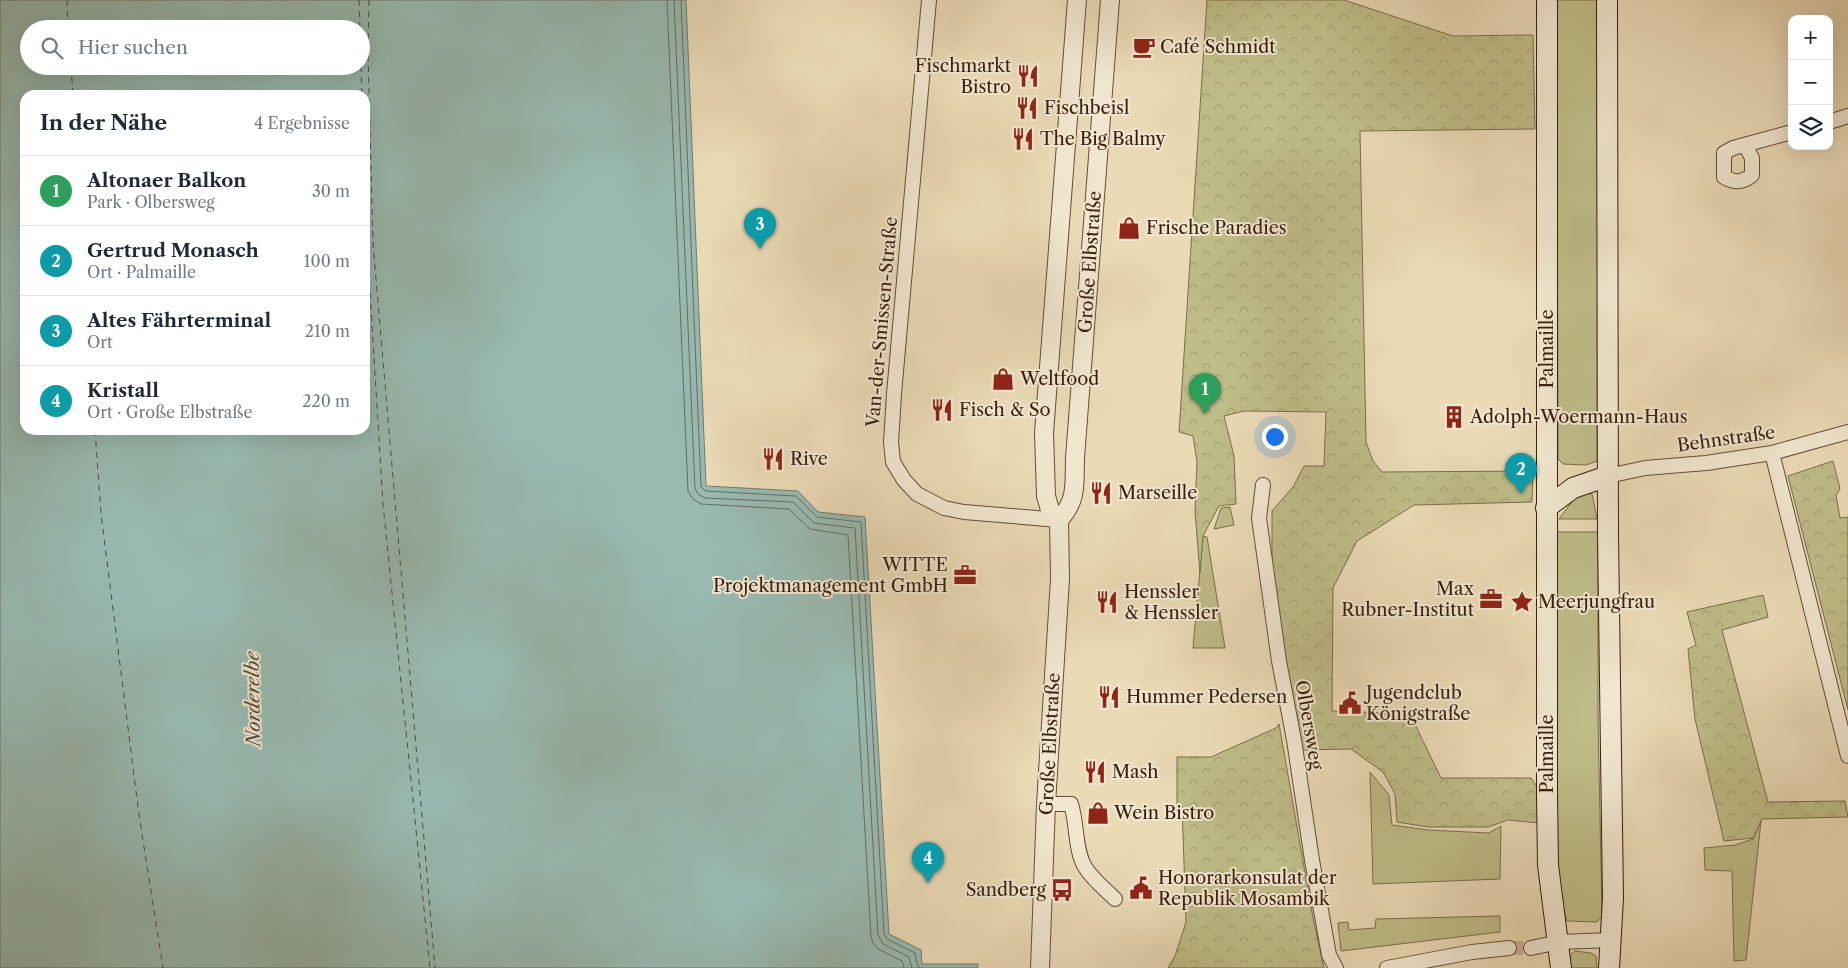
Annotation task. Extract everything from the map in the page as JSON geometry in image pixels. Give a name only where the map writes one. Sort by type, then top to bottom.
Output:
[{"type":"main road","name":"Palmaille","points":[[1547,0],[1546,508],[1548,864],[1561,968]]},
{"type":"main road","points":[[1607,0],[1608,476],[1613,898],[1609,968]]},
{"type":"main road","points":[[1546,508],[1573,488],[1608,476]]},
{"type":"street","name":"Van-der-Smissen-Straße","points":[[929,0],[894,394],[891,442],[894,462],[904,480],[917,494],[944,508],[964,512],[1059,520]]},
{"type":"street","name":"Große Elbstraße","points":[[1040,968],[1046,804],[1060,579],[1059,520],[1050,510],[1046,496],[1044,433],[1077,0]]},
{"type":"street","name":"Große Elbstraße","points":[[1059,520],[1069,509],[1074,495],[1075,451],[1110,0]]},
{"type":"street","points":[[1833,121],[1848,116]]},
{"type":"street","points":[[1745,145],[1788,133]]},
{"type":"street","name":"Behnstraße","points":[[1608,476],[1645,468],[1706,463],[1772,453],[1848,432]]},
{"type":"street","points":[[1772,453],[1848,756]]},
{"type":"street","name":"Olbersweg","points":[[1262,485],[1259,518],[1279,661],[1294,740],[1312,860],[1329,955],[1336,968]]},
{"type":"street","points":[[1046,804],[1071,804],[1085,866],[1115,899]]},
{"type":"street","points":[[1531,948],[1559,942],[1611,940]]},
{"type":"street","points":[[1387,968],[1472,952],[1508,948]]},
{"type":"green space","points":[[1207,0],[1344,0],[1453,36],[1533,35],[1535,129],[1360,131],[1366,442],[1373,461],[1382,472],[1533,471],[1532,502],[1414,505],[1357,541],[1333,588],[1332,711],[1410,714],[1441,778],[1531,778],[1538,788],[1538,823],[1508,820],[1488,827],[1428,827],[1397,822],[1395,794],[1383,772],[1351,749],[1300,750],[1272,572],[1272,511],[1293,487],[1304,466],[1324,466],[1326,412],[1244,411],[1224,416],[1234,456],[1236,504],[1219,506],[1203,536],[1200,573],[1195,512],[1197,462],[1193,436],[1179,432]]},
{"type":"green space","points":[[1557,0],[1598,0],[1597,461],[1586,465],[1563,464],[1558,459]]},
{"type":"green space","points":[[1833,461],[1840,489],[1836,495],[1840,518],[1848,517],[1848,710],[1788,476]]},
{"type":"green space","points":[[1586,492],[1592,494],[1597,519],[1559,519],[1574,499]]},
{"type":"green space","points":[[1230,507],[1234,525],[1214,529],[1221,508]]},
{"type":"green space","points":[[1556,532],[1598,532],[1598,717],[1602,916],[1597,922],[1567,921],[1561,900],[1557,862]]},
{"type":"green space","points":[[1203,536],[1207,537],[1225,648],[1193,648]]},
{"type":"green space","points":[[1763,595],[1768,617],[1722,630],[1768,802],[1845,801],[1848,817],[1762,819],[1753,838],[1724,841],[1695,719],[1688,649],[1696,645],[1687,612]]},
{"type":"green space","points":[[1279,724],[1313,918],[1324,968],[1168,968],[1175,956],[1186,922],[1182,805],[1177,805],[1177,757],[1211,757],[1276,728]]},
{"type":"green space","points":[[1370,772],[1389,795],[1392,825],[1428,830],[1489,833],[1501,826],[1500,879],[1373,884]]},
{"type":"green space","points":[[1761,821],[1746,960],[1734,961],[1732,871],[1705,870],[1704,848],[1735,845],[1753,839]]},
{"type":"green space","points":[[1500,916],[1500,932],[1341,951],[1338,923],[1348,922],[1349,930],[1375,928],[1376,919]]},
{"type":"green space","points":[[1575,951],[1591,953],[1596,956],[1597,968],[1571,968],[1570,955]]},
{"type":"water","name":"Norderelbe","points":[[0,0],[686,0],[706,486],[798,491],[818,512],[865,517],[889,934],[921,950],[922,964],[978,964],[978,968],[0,968]]},
{"type":"ferry route","points":[[67,0],[68,20]]},
{"type":"ferry route","points":[[359,0],[360,20]]},
{"type":"ferry route","points":[[369,0],[369,20]]},
{"type":"ferry route","points":[[72,75],[73,90]]},
{"type":"ferry route","points":[[361,75],[362,90]]},
{"type":"ferry route","points":[[369,75],[369,90]]},
{"type":"ferry route","points":[[370,129],[373,244],[435,968]]},
{"type":"ferry route","points":[[370,293],[383,504],[430,968]]},
{"type":"ferry route","points":[[95,435],[101,514],[139,815],[163,968]]},
{"type":"tunnel","points":[[1509,948],[1531,948]]},
{"type":"place","name":"Café Schmidt","points":[[1144,47]]},
{"type":"place","name":"Fischmarkt Bistro","points":[[1028,76]]},
{"type":"place","name":"Fischbeisl","points":[[1027,108]]},
{"type":"place","name":"The Big Balmy","points":[[1023,139]]},
{"type":"place","name":"Frische Paradies","points":[[1129,228]]},
{"type":"place","name":"Altes Fährterminal","points":[[760,249]]},
{"type":"place","name":"Weltfood","points":[[1003,379]]},
{"type":"place","name":"Fisch & So","points":[[942,410]]},
{"type":"place","name":"Altonaer Balkon","points":[[1205,414]]},
{"type":"place","name":"Adolph-Woermann-Haus","points":[[1454,417]]},
{"type":"place","name":"Rive","points":[[773,459]]},
{"type":"place","name":"Marseille","points":[[1101,493]]},
{"type":"place","name":"Gertrud Monasch","points":[[1521,494]]},
{"type":"place","name":"WITTE Projektmanagement GmbH","points":[[965,575]]},
{"type":"place","name":"Max Rubner-Institut","points":[[1491,599]]},
{"type":"place","name":"Henssler & Henssler","points":[[1107,602]]},
{"type":"place","name":"Meerjungfrau","points":[[1522,602]]},
{"type":"place","name":"Hummer Pedersen","points":[[1109,697]]},
{"type":"place","name":"Jugendclub Königstraße","points":[[1350,703]]},
{"type":"place","name":"Mash","points":[[1095,772]]},
{"type":"place","name":"Wein Bistro","points":[[1098,813]]},
{"type":"place","name":"Kristall","points":[[928,883]]},
{"type":"place","name":"Honorarkonsulat der Republik Mosambik","points":[[1141,888]]},
{"type":"place","name":"Sandberg","points":[[1062,890]]}]
